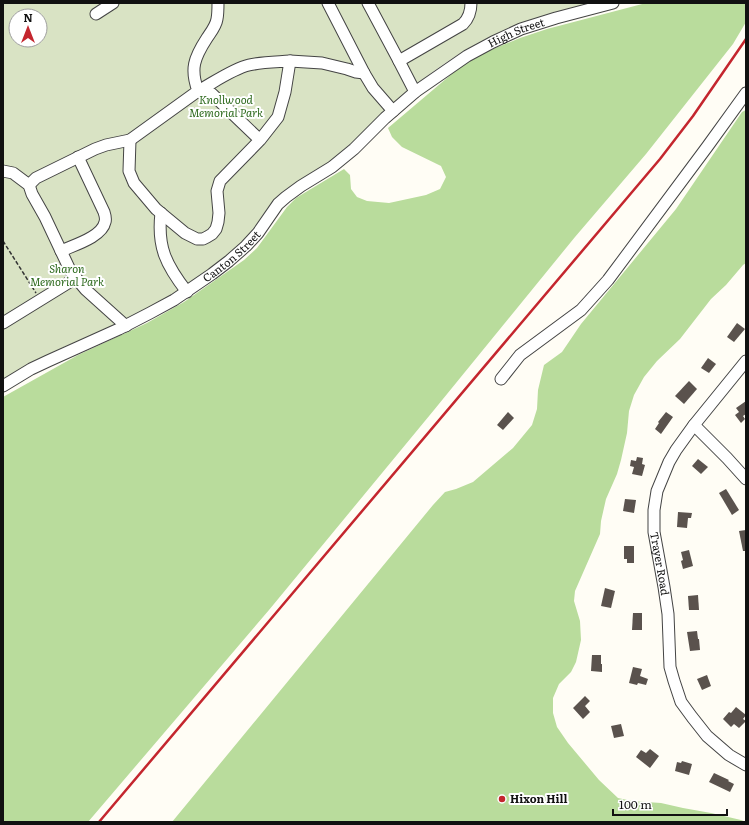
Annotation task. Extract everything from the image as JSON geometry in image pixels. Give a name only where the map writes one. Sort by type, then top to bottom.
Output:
[{"type":"street","points":[[96,14],[114,3]]},
{"type":"street","points":[[198,91],[194,81],[196,57],[200,48],[213,30],[217,20],[218,3]]},
{"type":"street","points":[[328,3],[373,88],[393,111]]},
{"type":"street","points":[[368,3],[416,92]]},
{"type":"street","points":[[399,61],[461,25],[470,14],[471,3]]},
{"type":"street","name":"High Street","points":[[428,82],[467,56],[500,38],[521,29],[595,5],[613,3]]},
{"type":"street","points":[[130,140],[129,162],[131,177],[134,183],[156,209],[185,233],[197,239],[203,239],[212,234],[216,229],[219,213],[217,192],[220,181],[260,140],[278,117],[285,92],[290,61]]},
{"type":"street","points":[[29,185],[36,178],[95,149],[130,140],[198,91],[228,74],[248,65],[266,62],[290,61],[322,63],[364,73]]},
{"type":"street","name":"Canton Street","points":[[3,386],[31,369],[126,326],[156,310],[187,292],[221,268],[258,233],[281,201],[295,190],[323,174],[344,158],[378,124],[428,82]]},
{"type":"street","points":[[198,91],[212,94],[260,140]]},
{"type":"street","points":[[502,379],[520,355],[582,310],[608,280],[746,93]]},
{"type":"street","points":[[61,251],[95,236],[102,229],[106,220],[104,212],[78,157]]},
{"type":"street","points":[[3,171],[13,173],[29,185],[32,194],[45,217],[70,270],[86,290],[126,326]]},
{"type":"street","points":[[161,213],[160,235],[164,254],[174,276],[187,292]]},
{"type":"street","points":[[3,323],[76,278]]},
{"type":"street","name":"Trayer Road","points":[[746,361],[694,425],[676,450],[669,462],[657,491],[654,510],[654,532],[668,614],[670,668],[681,702],[707,736],[729,755],[746,765]]},
{"type":"street","points":[[694,425],[746,479]]},
{"type":"path","points":[[3,241],[41,300]]},
{"type":"green space","name":"Knollwood Memorial Park","points":[[3,3],[591,3],[524,22],[487,38],[457,55],[428,75],[401,97],[332,160],[292,185],[277,197],[244,241],[230,254],[199,277],[140,313],[72,343],[3,379]]},
{"type":"green space","points":[[646,3],[746,3],[746,22],[733,44],[646,154],[575,237],[269,610],[88,822],[3,822],[3,397],[78,355],[147,323],[184,302],[244,260],[257,248],[287,207],[296,198],[344,169],[350,175],[351,189],[357,197],[367,201],[389,203],[426,195],[440,189],[446,177],[441,166],[402,147],[392,137],[388,128],[460,67],[488,51],[547,29]]},
{"type":"green space","points":[[746,110],[746,263],[711,299],[680,339],[657,361],[644,377],[634,395],[629,411],[627,433],[621,460],[617,474],[606,499],[601,521],[600,534],[575,591],[574,601],[580,621],[581,640],[576,662],[571,672],[559,684],[553,698],[553,713],[557,727],[568,743],[599,780],[618,798],[632,801],[661,803],[746,822],[172,822],[433,505],[445,492],[473,482],[513,448],[532,425],[537,409],[538,390],[544,365],[562,352],[581,324],[676,209],[742,112]]},
{"type":"building","points":[[737,323],[745,329],[734,342],[727,337]]},
{"type":"building","points":[[708,358],[716,364],[709,373],[701,368]]},
{"type":"building","points":[[689,381],[697,389],[684,404],[675,396]]},
{"type":"building","points":[[746,401],[746,414],[743,416],[745,419],[741,423],[735,415],[739,412],[736,408]]},
{"type":"building","points":[[508,412],[514,418],[503,430],[497,425]]},
{"type":"building","points":[[666,412],[673,417],[661,434],[655,429],[659,423],[658,422]]},
{"type":"building","points":[[637,457],[643,458],[642,464],[645,465],[642,476],[632,474],[634,467],[630,466],[631,460],[636,461]]},
{"type":"building","points":[[698,459],[708,467],[701,474],[692,466]]},
{"type":"building","points":[[726,489],[739,510],[732,515],[719,493]]},
{"type":"building","points":[[625,499],[636,500],[634,513],[623,511]]},
{"type":"building","points":[[678,512],[692,513],[691,518],[688,518],[687,528],[677,527]]},
{"type":"building","points":[[746,530],[746,551],[743,551],[739,531]]},
{"type":"building","points":[[624,546],[634,546],[634,563],[627,563],[627,559],[624,559]]},
{"type":"building","points":[[689,550],[693,566],[683,569],[681,552]]},
{"type":"building","points":[[605,588],[615,591],[611,608],[601,606]]},
{"type":"building","points":[[698,595],[699,610],[689,610],[688,596]]},
{"type":"building","points":[[633,613],[642,613],[642,630],[632,630]]},
{"type":"building","points":[[697,631],[700,650],[690,651],[687,632]]},
{"type":"building","points":[[592,655],[601,655],[602,672],[591,671]]},
{"type":"building","points":[[633,667],[642,669],[640,676],[648,679],[646,685],[629,683]]},
{"type":"building","points":[[707,675],[711,686],[702,690],[697,679]]},
{"type":"building","points":[[585,696],[590,701],[585,706],[590,712],[583,719],[573,708]]},
{"type":"building","points":[[736,707],[746,715],[743,719],[746,721],[739,728],[734,724],[731,727],[723,719]]},
{"type":"building","points":[[621,724],[624,736],[614,738],[611,726]]},
{"type":"building","points":[[650,749],[659,756],[650,768],[636,757],[641,750],[646,753]]},
{"type":"building","points":[[682,761],[692,764],[689,775],[675,771],[677,762],[681,763]]},
{"type":"building","points":[[714,773],[734,784],[730,792],[709,782]]},
{"type":"railway","points":[[99,822],[660,159],[693,116],[746,39]]},
{"type":"place","name":"Hixon Hill","points":[[502,799]]},
{"type":"park label","name":"Sharon Memorial Park","points":[[67,275]]}]
